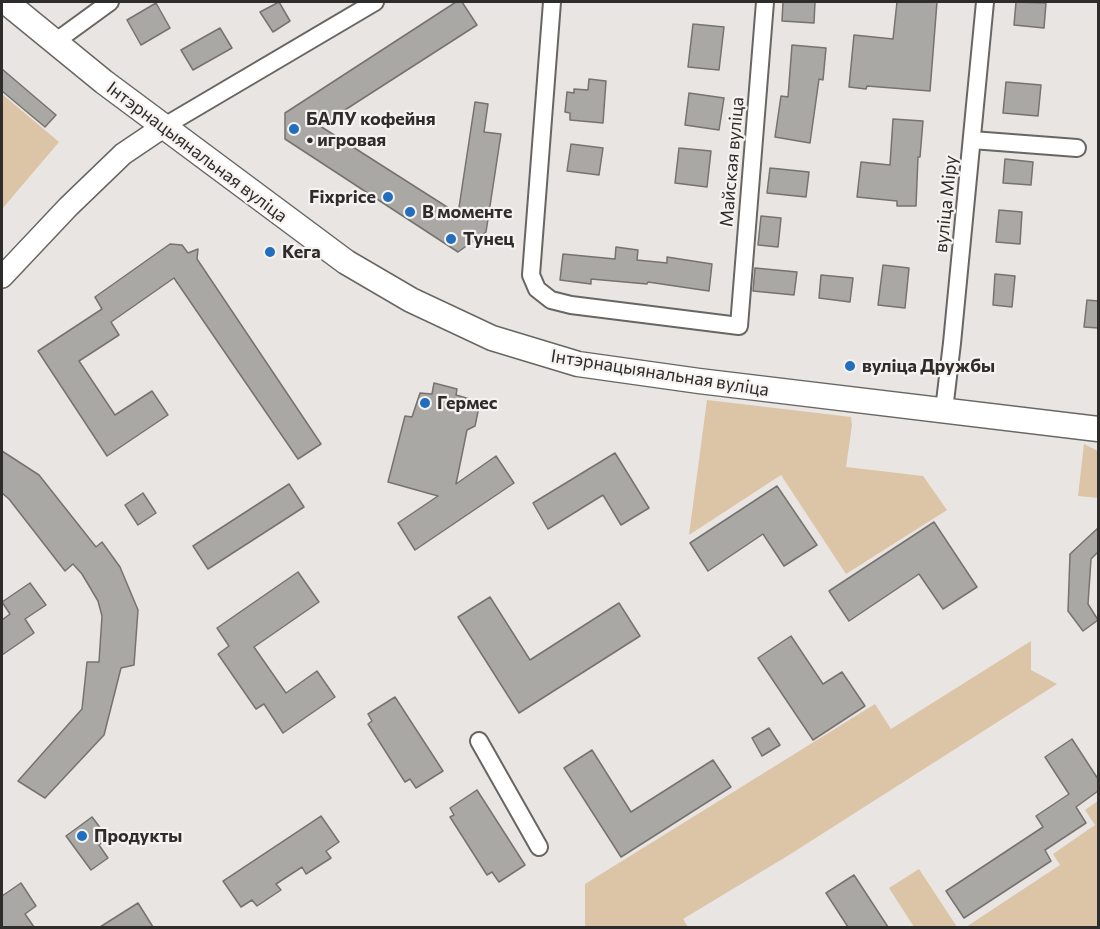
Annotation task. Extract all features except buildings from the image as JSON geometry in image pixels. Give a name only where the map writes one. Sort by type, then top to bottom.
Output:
[{"type":"main road","name":"Інтэрнацыянальная вуліца","points":[[6,2],[104,82],[346,262],[448,320],[492,338],[578,364],[732,386],[1098,429]]},
{"type":"street","points":[[55,42],[110,2]]},
{"type":"street","points":[[2,277],[68,207],[123,154],[164,127],[375,2]]},
{"type":"street","name":"Майская вуліца","points":[[552,2],[531,275],[537,289],[551,300],[571,305],[739,326],[765,2]]},
{"type":"street","name":"вуліца Міру","points":[[944,410],[985,2]]},
{"type":"street","points":[[972,140],[1077,148]]},
{"type":"street","points":[[478,741],[539,847]]},
{"type":"shaded area","points":[[2,94],[59,142],[2,209]]},
{"type":"shaded area","points":[[707,400],[851,417],[846,467],[923,476],[947,510],[846,574],[781,475],[689,535]]},
{"type":"shaded area","points":[[1084,444],[1098,451],[1098,498],[1078,496]]},
{"type":"shaded area","points":[[1031,641],[1031,670],[1057,684],[789,855],[683,919],[688,927],[585,927],[585,884],[875,704],[891,729]]},
{"type":"shaded area","points":[[1098,801],[1098,927],[966,927],[1060,865],[1053,854],[1095,825],[1085,810]]},
{"type":"shaded area","points":[[919,869],[957,927],[914,927],[889,888]]},
{"type":"place","name":"БАЛУ кофейня • игровая","points":[[294,129]]},
{"type":"place","name":"Fixprice","points":[[388,197]]},
{"type":"place","name":"В моменте","points":[[410,212]]},
{"type":"place","name":"Тунец","points":[[451,239]]},
{"type":"place","name":"Кега","points":[[270,252]]},
{"type":"place","name":"вуліца Дружбы","points":[[850,366]]},
{"type":"place","name":"Гермес","points":[[425,403]]},
{"type":"place","name":"Продукты","points":[[82,836]]}]
